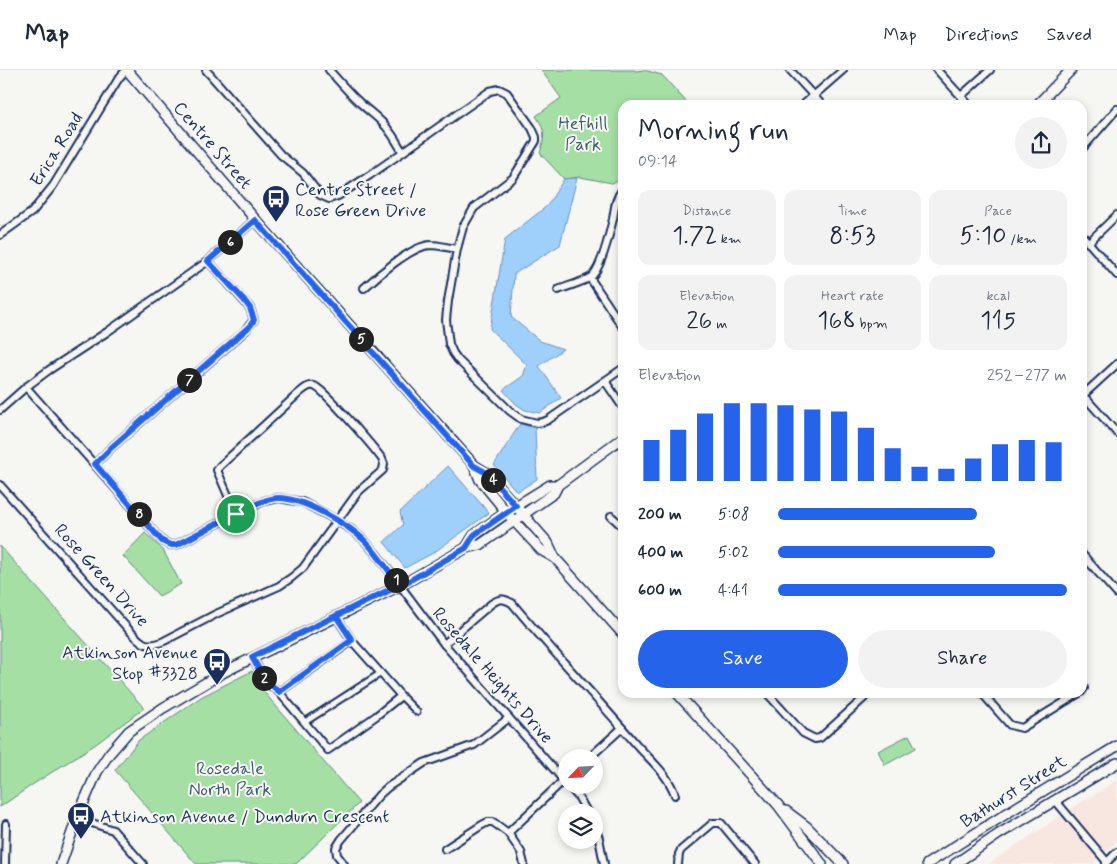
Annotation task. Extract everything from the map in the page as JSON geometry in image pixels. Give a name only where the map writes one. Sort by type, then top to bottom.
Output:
[{"type":"main road","name":"Centre Street","points":[[126,70],[255,220],[474,466],[480,480],[513,520],[541,550],[555,558]]},
{"type":"main road","points":[[1041,100],[1071,70]]},
{"type":"main road","points":[[61,864],[77,818],[97,772],[108,754],[129,731],[163,708],[252,657],[399,585],[466,548],[480,544],[554,493],[558,485],[618,441]]},
{"type":"main road","name":"Centre Street","points":[[474,466],[487,473],[548,543],[555,558],[618,629]]},
{"type":"main road","points":[[466,548],[474,535],[506,512],[550,485],[558,485]]},
{"type":"main road","points":[[681,698],[778,805],[822,864]]},
{"type":"main road","name":"Bathurst Street","points":[[927,864],[1117,746]]},
{"type":"main road","name":"Bathurst Street","points":[[955,864],[999,834],[1117,763]]},
{"type":"main road","points":[[778,805],[806,826],[843,864]]},
{"type":"street","name":"Erica Road","points":[[0,235],[32,212],[53,186],[108,94],[126,70]]},
{"type":"street","points":[[206,70],[281,155],[303,173],[317,192],[323,197],[329,198],[338,196],[490,91],[501,89],[507,93],[532,128],[536,141],[513,178],[481,202],[470,214],[463,227],[448,301],[446,320],[449,344],[458,360],[510,411],[521,419],[536,423],[548,420],[618,371]]},
{"type":"street","points":[[329,70],[355,98],[376,115],[391,132],[403,152]]},
{"type":"street","points":[[790,70],[818,100]]},
{"type":"street","points":[[810,100],[843,70]]},
{"type":"street","points":[[937,70],[965,100]]},
{"type":"street","points":[[961,96],[990,70]]},
{"type":"street","points":[[1087,143],[1117,109]]},
{"type":"street","points":[[558,290],[590,278],[596,272],[610,233],[618,196]]},
{"type":"street","points":[[1117,215],[1088,242],[1117,275]]},
{"type":"street","points":[[0,410],[26,386],[208,261],[255,220]]},
{"type":"street","points":[[364,288],[401,258],[422,247],[428,245],[458,249]]},
{"type":"street","points":[[26,386],[95,464],[245,331],[254,320],[250,308],[244,300],[208,261]]},
{"type":"street","points":[[590,278],[618,320]]},
{"type":"street","points":[[1087,391],[1117,364]]},
{"type":"street","points":[[605,381],[618,400]]},
{"type":"street","points":[[236,514],[217,470],[310,385],[315,386],[331,400],[378,453],[384,464],[383,470],[358,492],[337,521]]},
{"type":"street","points":[[1087,400],[1117,433]]},
{"type":"street","name":"Rosedale Heights Drive","points":[[95,464],[162,541],[170,545],[176,545],[264,501],[279,498],[302,502],[352,530],[378,556],[444,644],[558,772]]},
{"type":"street","name":"Rose Green Drive","points":[[0,485],[129,630],[149,646],[164,641],[216,614],[279,586],[302,568],[337,521]]},
{"type":"street","points":[[611,516],[618,522]]},
{"type":"street","points":[[1087,560],[1117,594]]},
{"type":"street","points":[[444,644],[499,599],[512,603],[668,779],[675,795]]},
{"type":"street","points":[[336,616],[352,640],[416,712]]},
{"type":"street","points":[[279,692],[352,640]]},
{"type":"street","points":[[252,657],[269,684],[279,692],[328,750],[401,696]]},
{"type":"street","points":[[305,722],[381,673]]},
{"type":"street","points":[[771,698],[803,733],[815,739],[820,738],[864,698]]},
{"type":"street","points":[[986,698],[1010,725],[1022,728],[1071,698]]},
{"type":"street","points":[[344,864],[337,855],[336,848],[379,795],[388,787],[424,764],[474,745],[509,718]]},
{"type":"street","points":[[599,749],[622,728]]},
{"type":"street","points":[[508,833],[558,788]]},
{"type":"street","points":[[1054,800],[1106,863],[1117,852]]},
{"type":"street","points":[[77,818],[113,830],[143,864]]},
{"type":"street","points":[[445,849],[482,825],[494,822],[508,833],[521,852],[524,864]]},
{"type":"street","points":[[678,864],[681,850],[716,822],[721,823],[756,864]]},
{"type":"street","points":[[5,864],[6,824]]},
{"type":"street","points":[[601,849],[604,864]]},
{"type":"shaded area","points":[[1117,780],[1117,841],[1093,864],[988,864],[1077,805]]},
{"type":"green space","name":"Hefhill Park","points":[[541,70],[644,70],[662,75],[684,100],[618,100],[618,181],[612,183],[580,177],[564,179],[540,153],[544,134],[536,116],[561,98]]},
{"type":"green space","points":[[145,533],[163,550],[181,584],[159,596],[123,556]]},
{"type":"green space","points":[[0,546],[144,708],[96,744],[0,807]]},
{"type":"green space","name":"Rosedale North Park","points":[[252,671],[258,685],[359,803],[296,864],[196,864],[115,770],[139,740],[201,697]]},
{"type":"green space","points":[[909,735],[916,748],[885,765],[878,751]]},
{"type":"water","points":[[577,178],[560,245],[514,274],[511,317],[540,341],[563,349],[539,366],[561,398],[540,413],[525,410],[516,404],[503,390],[523,376],[527,365],[490,329],[505,239],[547,206],[564,179]]},
{"type":"water","points":[[520,424],[535,428],[537,479],[517,492],[494,465]]},
{"type":"water","points":[[448,466],[489,513],[433,553],[405,568],[384,542],[403,525],[400,512]]},
{"type":"place","name":"Centre Street / Rose Green Drive","points":[[276,223]]},
{"type":"place","name":"Atkinson Avenue Stop #3328","points":[[217,686]]},
{"type":"place","name":"Atkinson Avenue / Dundurn Crescent","points":[[81,840]]},
{"type":"route","points":[[255,220],[474,466],[487,473],[516,506],[474,535],[466,548],[407,582],[336,616],[352,640],[279,692],[269,684],[252,657],[399,585],[364,540],[352,530],[302,502],[279,498],[264,501],[236,514],[176,545],[170,545],[162,541],[95,464],[245,331],[254,320],[250,308],[244,300],[208,261],[255,220]]}]
